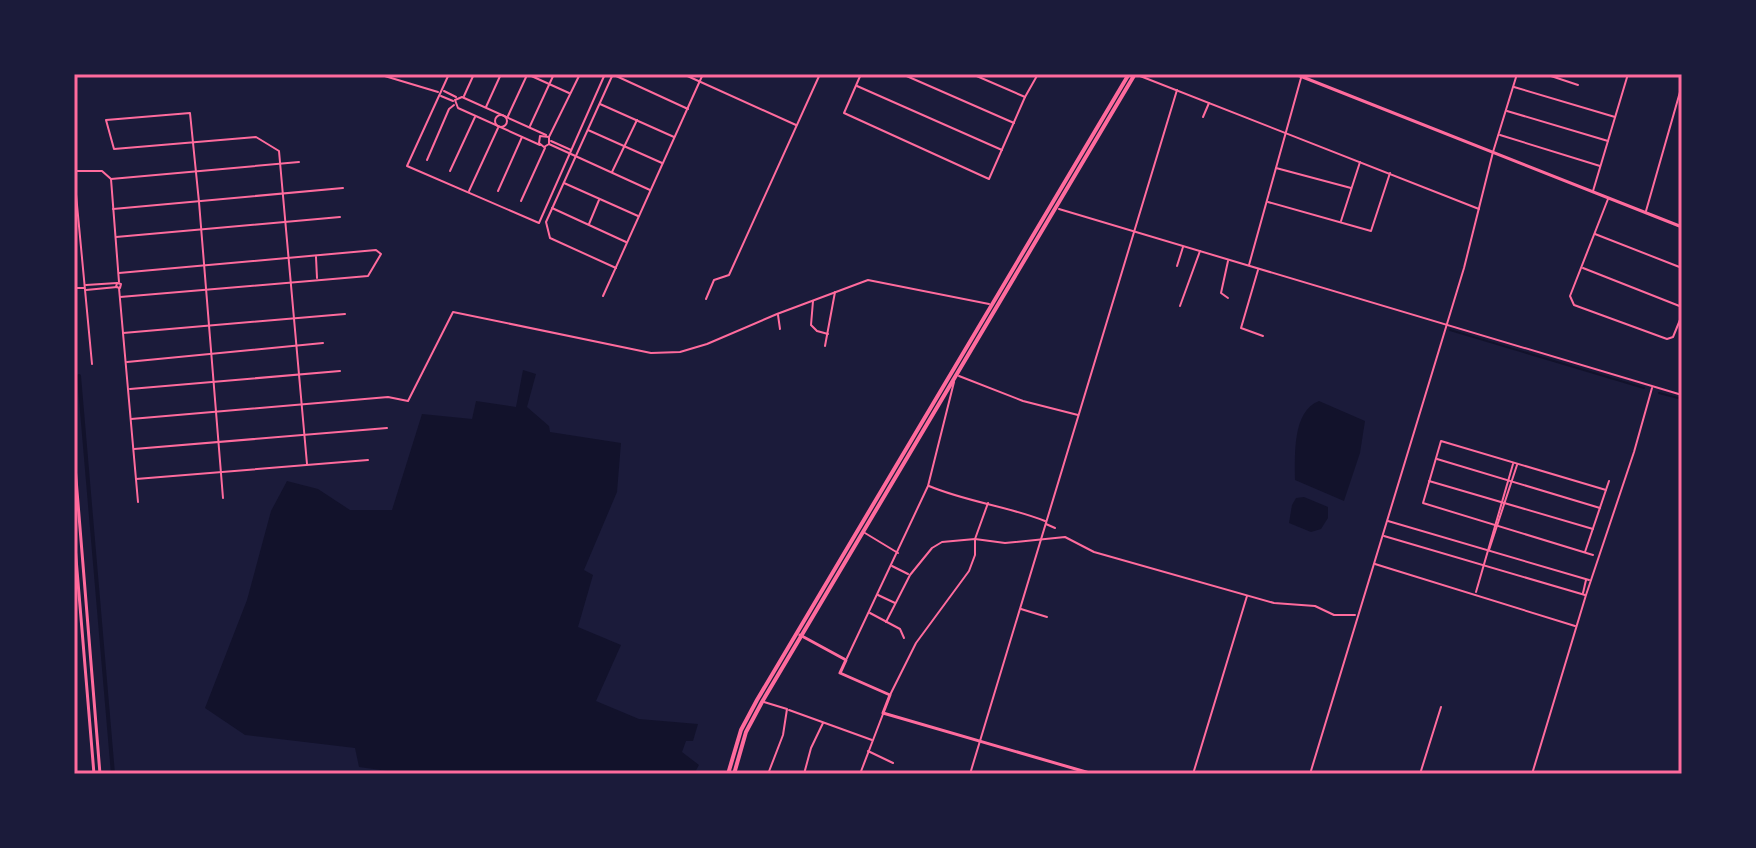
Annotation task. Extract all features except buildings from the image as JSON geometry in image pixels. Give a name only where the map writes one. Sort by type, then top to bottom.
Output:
[{"type":"main road","points":[[844,560],[863,533],[1133,74]]},
{"type":"main road","points":[[1295,74],[1682,227]]},
{"type":"main road","points":[[731,774],[745,722],[954,377]]},
{"type":"main road","points":[[74,454],[100,774]]},
{"type":"main road","points":[[74,534],[94,774]]},
{"type":"main road","points":[[76,554],[82,554]]},
{"type":"main road","points":[[800,634],[846,660],[840,673],[890,695],[883,713],[1093,774]]},
{"type":"main road","points":[[731,774],[746,732],[800,634]]},
{"type":"street","points":[[378,74],[464,97],[529,127],[548,141]]},
{"type":"street","points":[[449,74],[407,166],[539,223],[605,74]]},
{"type":"street","points":[[464,97],[474,74]]},
{"type":"street","points":[[486,108],[501,74]]},
{"type":"street","points":[[508,118],[527,74],[571,94]]},
{"type":"street","points":[[529,127],[554,74]]},
{"type":"street","points":[[521,201],[580,74]]},
{"type":"street","points":[[616,268],[550,238],[546,222],[552,208],[613,74],[688,109]]},
{"type":"street","points":[[683,74],[797,126]]},
{"type":"street","points":[[603,296],[703,74]]},
{"type":"street","points":[[706,299],[714,280],[729,275],[820,74]]},
{"type":"street","points":[[861,74],[844,113],[989,179],[1037,74]]},
{"type":"street","points":[[902,74],[1015,123]]},
{"type":"street","points":[[972,74],[1025,97]]},
{"type":"street","points":[[1133,74],[1480,210]]},
{"type":"street","points":[[1310,774],[1446,325],[1517,74]]},
{"type":"street","points":[[1545,74],[1578,85]]},
{"type":"street","points":[[1593,192],[1628,74]]},
{"type":"street","points":[[1249,266],[1301,77]]},
{"type":"street","points":[[856,85],[1003,150]]},
{"type":"street","points":[[1645,213],[1682,85]]},
{"type":"street","points":[[1513,87],[1615,117]]},
{"type":"street","points":[[970,774],[1177,90]]},
{"type":"street","points":[[440,93],[475,116],[540,145]]},
{"type":"street","points":[[427,160],[457,97]]},
{"type":"street","points":[[1203,117],[1209,102]]},
{"type":"street","points":[[600,104],[675,137]]},
{"type":"street","points":[[1506,110],[1608,141]]},
{"type":"street","points":[[223,498],[199,202],[196,171],[193,143],[190,113],[106,120],[114,149],[193,143],[256,137],[277,148],[284,193],[307,464]]},
{"type":"street","points":[[450,171],[475,116]]},
{"type":"street","points":[[499,127],[495,119],[503,116]]},
{"type":"street","points":[[499,127],[507,122],[503,116]]},
{"type":"street","points":[[611,173],[637,120]]},
{"type":"street","points":[[469,193],[499,127]]},
{"type":"street","points":[[588,130],[663,163]]},
{"type":"street","points":[[1499,135],[1600,166]]},
{"type":"street","points":[[498,191],[522,137]]},
{"type":"street","points":[[540,145],[539,137],[651,191]]},
{"type":"street","points":[[540,145],[548,141]]},
{"type":"street","points":[[1341,223],[1360,161]]},
{"type":"street","points":[[110,178],[299,162]]},
{"type":"street","points":[[1276,168],[1351,188]]},
{"type":"street","points":[[92,364],[74,172],[102,171],[110,178],[138,502]]},
{"type":"street","points":[[1267,201],[1371,231],[1390,173]]},
{"type":"street","points":[[564,183],[639,216]]},
{"type":"street","points":[[113,209],[343,188]]},
{"type":"street","points":[[1608,198],[1570,296],[1574,305],[1667,339],[1673,337],[1682,315]]},
{"type":"street","points":[[589,225],[600,199]]},
{"type":"street","points":[[1053,207],[1682,395]]},
{"type":"street","points":[[552,208],[627,242]]},
{"type":"street","points":[[116,237],[340,217]]},
{"type":"street","points":[[1594,234],[1682,268]]},
{"type":"street","points":[[1177,266],[1184,246]]},
{"type":"street","points":[[119,273],[376,250],[381,254],[368,276],[120,297]]},
{"type":"street","points":[[1180,306],[1200,251]]},
{"type":"street","points":[[316,255],[317,280]]},
{"type":"street","points":[[1126,255],[1132,258]]},
{"type":"street","points":[[1228,298],[1221,293],[1229,260]]},
{"type":"street","points":[[1581,267],[1682,307]]},
{"type":"street","points":[[1258,269],[1241,329],[1263,336]]},
{"type":"street","points":[[131,419],[393,397],[404,402],[410,400],[453,312],[651,353],[694,348],[868,280],[994,306]]},
{"type":"street","points":[[74,288],[118,285]]},
{"type":"street","points":[[825,346],[835,291]]},
{"type":"street","points":[[813,299],[811,325],[817,331],[828,334]]},
{"type":"street","points":[[123,333],[345,314]]},
{"type":"street","points":[[777,314],[780,329]]},
{"type":"street","points":[[126,362],[323,343]]},
{"type":"street","points":[[128,389],[340,371]]},
{"type":"street","points":[[846,660],[928,486],[954,377],[1023,401],[1079,415]]},
{"type":"street","points":[[1532,774],[1583,594],[1634,452],[1652,387]]},
{"type":"street","points":[[134,449],[387,428]]},
{"type":"street","points":[[1593,555],[1423,503],[1441,441],[1606,490]]},
{"type":"street","points":[[1436,459],[1600,508]]},
{"type":"street","points":[[136,479],[368,460]]},
{"type":"street","points":[[1503,503],[1507,480],[1515,463]]},
{"type":"street","points":[[1475,594],[1512,482],[1515,463]]},
{"type":"street","points":[[1429,481],[1593,529]]},
{"type":"street","points":[[1585,553],[1609,481]]},
{"type":"street","points":[[928,486],[959,498],[988,503],[1055,528]]},
{"type":"street","points":[[890,695],[916,643],[969,571],[975,555],[975,539],[988,503]]},
{"type":"street","points":[[1386,521],[1589,580]]},
{"type":"street","points":[[863,533],[898,553]]},
{"type":"street","points":[[1382,536],[1583,594]]},
{"type":"street","points":[[886,622],[910,575],[935,545],[975,539],[1005,543],[1065,537],[1094,552],[1284,605],[1315,606],[1334,615],[1358,615]]},
{"type":"street","points":[[1373,564],[1576,626]]},
{"type":"street","points":[[892,566],[910,575]]},
{"type":"street","points":[[878,595],[896,603]]},
{"type":"street","points":[[1193,774],[1247,595]]},
{"type":"street","points":[[1020,609],[1047,617]]},
{"type":"street","points":[[870,613],[902,631],[904,638]]},
{"type":"street","points":[[762,702],[872,740]]},
{"type":"street","points":[[1420,774],[1441,707]]},
{"type":"street","points":[[769,774],[783,735],[787,709]]},
{"type":"street","points":[[860,774],[883,713]]},
{"type":"street","points":[[804,774],[811,748],[824,721]]},
{"type":"street","points":[[868,751],[893,763]]},
{"type":"shaded area","points":[[523,370],[536,374],[527,407],[549,426],[550,432],[621,443],[617,492],[584,570],[593,575],[578,627],[621,645],[596,701],[639,719],[698,724],[693,741],[686,741],[682,752],[699,765],[694,774],[409,774],[359,767],[355,748],[245,735],[205,708],[247,600],[271,511],[287,481],[318,489],[350,510],[392,510],[422,414],[472,419],[476,401],[516,407]]},
{"type":"shaded area","points":[[1319,401],[1365,421],[1360,453],[1344,501],[1295,480],[1295,447],[1300,424],[1310,406]]},
{"type":"shaded area","points":[[1304,497],[1328,507],[1328,518],[1321,529],[1311,532],[1289,523],[1296,498]]},
{"type":"waterway","points":[[1450,330],[1644,388]]},
{"type":"waterway","points":[[79,376],[113,774]]},
{"type":"waterway","points":[[1659,393],[1682,399]]}]
